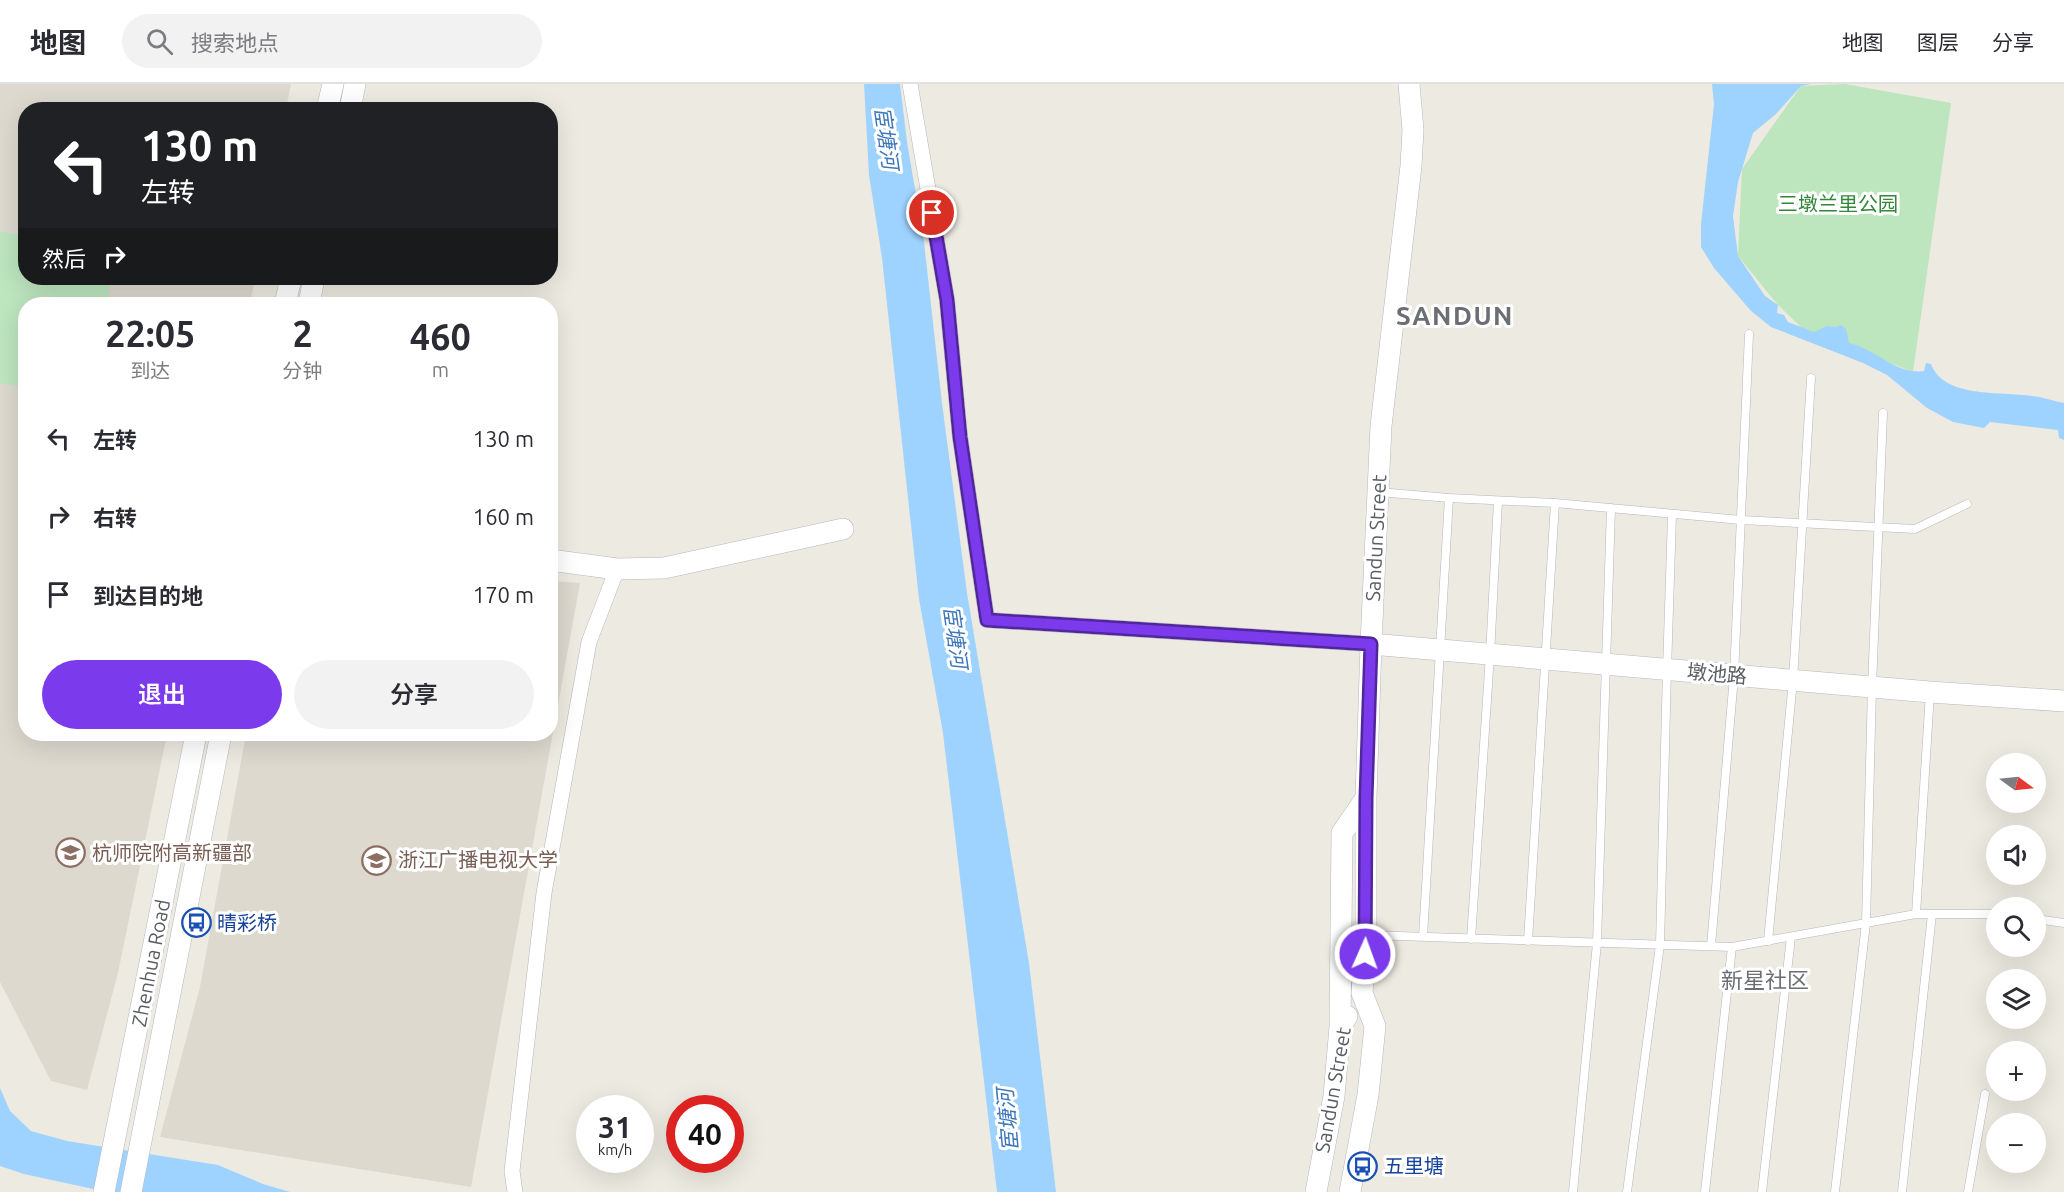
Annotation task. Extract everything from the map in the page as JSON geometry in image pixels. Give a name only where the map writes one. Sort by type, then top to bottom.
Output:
[{"type":"street","points":[[329,102],[333,84]]},
{"type":"street","points":[[352,102],[355,84]]},
{"type":"street","points":[[910,84],[947,300],[960,437],[987,620],[1371,644]]},
{"type":"street","name":"Sandun Street","points":[[1350,1192],[1368,1095],[1375,1026],[1362,993],[1366,935],[1366,798],[1371,644],[1382,426],[1411,166],[1413,130],[1409,84]]},
{"type":"street","points":[[558,561],[617,569],[664,568],[843,529]]},
{"type":"street","points":[[515,1192],[512,1172],[544,893],[590,642],[617,569]]},
{"type":"street","name":"墩池路","points":[[1371,644],[1930,692],[2064,700]]},
{"type":"street","name":"Zhenhua Road","points":[[104,1192],[195,741]]},
{"type":"street","name":"Zhenhua Road","points":[[131,1192],[220,741]]},
{"type":"street","points":[[1340,1027],[1342,833],[1366,798]]},
{"type":"street","name":"Sandun Street","points":[[1316,1192],[1334,1096],[1340,1027],[1362,993]]},
{"type":"lane","points":[[1710,946],[1734,676],[1749,333]]},
{"type":"lane","points":[[1768,941],[1793,680],[1811,378]]},
{"type":"lane","points":[[1835,1192],[1866,923],[1872,687],[1883,413]]},
{"type":"lane","points":[[1378,492],[1556,503],[1741,520],[1915,529],[1967,504]]},
{"type":"lane","points":[[1423,938],[1438,651],[1449,498]]},
{"type":"lane","points":[[1470,939],[1490,655],[1498,501]]},
{"type":"lane","points":[[1528,941],[1556,503]]},
{"type":"lane","points":[[1573,1192],[1597,943],[1611,508]]},
{"type":"lane","points":[[1627,1192],[1660,945],[1672,515]]},
{"type":"lane","points":[[1916,914],[1930,692]]},
{"type":"lane","points":[[1366,935],[1732,947],[1916,914],[1986,914]]},
{"type":"lane","points":[[1902,1192],[1932,914]]},
{"type":"lane","points":[[2046,920],[2064,922]]},
{"type":"lane","points":[[1762,1192],[1791,936]]},
{"type":"lane","points":[[1705,1192],[1732,947]]},
{"type":"lane","points":[[1968,1192],[1985,1094]]},
{"type":"shaded area","name":"杭师院附高新疆部","points":[[0,84],[291,84],[287,102],[18,102],[18,285],[254,285],[251,297],[18,297],[18,741],[166,741],[118,973],[87,1090],[51,1081],[0,982]]},
{"type":"shaded area","name":"浙江广播电视大学","points":[[558,581],[580,583],[558,705]]},
{"type":"shaded area","name":"浙江广播电视大学","points":[[245,741],[551,741],[471,1187],[160,1137],[200,987]]},
{"type":"green space","name":"三墩兰里公园","points":[[1845,84],[1951,103],[1913,372],[1803,329],[1778,305],[1738,256],[1742,169],[1801,86]]},
{"type":"green space","points":[[0,232],[18,234],[18,285],[110,285],[108,297],[18,297],[18,386],[0,383]]},
{"type":"water","name":"宦塘河","points":[[864,84],[900,84],[924,242],[967,593],[1029,963],[1056,1192],[997,1192],[943,733],[919,599],[882,258],[869,175]]},
{"type":"water","points":[[1712,84],[1811,84],[1801,86],[1776,114],[1753,133],[1738,182],[1733,216],[1738,256],[1765,296],[1778,305],[1777,313],[1784,315],[1788,322],[1814,332],[1827,326],[1841,325],[1846,329],[1849,343],[1904,369],[1924,371],[1926,363],[1931,364],[1938,375],[1948,383],[1961,388],[2036,397],[2064,403],[2064,440],[2059,438],[2058,430],[1990,422],[1984,428],[1953,422],[1927,408],[1887,375],[1863,363],[1771,327],[1751,311],[1714,268],[1701,247],[1701,224],[1714,104]]},
{"type":"water","points":[[0,1088],[10,1111],[31,1131],[67,1141],[218,1165],[263,1184],[290,1192],[107,1192],[24,1174],[0,1166]]},
{"type":"place","name":"杭师院附高新疆部","points":[[71,853]]},
{"type":"place","name":"浙江广播电视大学","points":[[377,860]]},
{"type":"place","name":"晴彩桥","points":[[196,923]]},
{"type":"place","name":"五里塘","points":[[1363,1166]]},
{"type":"district","name":"SANDUN","points":[[1455,316]]},
{"type":"district","name":"新星社区","points":[[1765,980]]},
{"type":"route","points":[[932,213],[947,300],[960,437],[987,620],[1371,644],[1366,798],[1365,954]]}]
